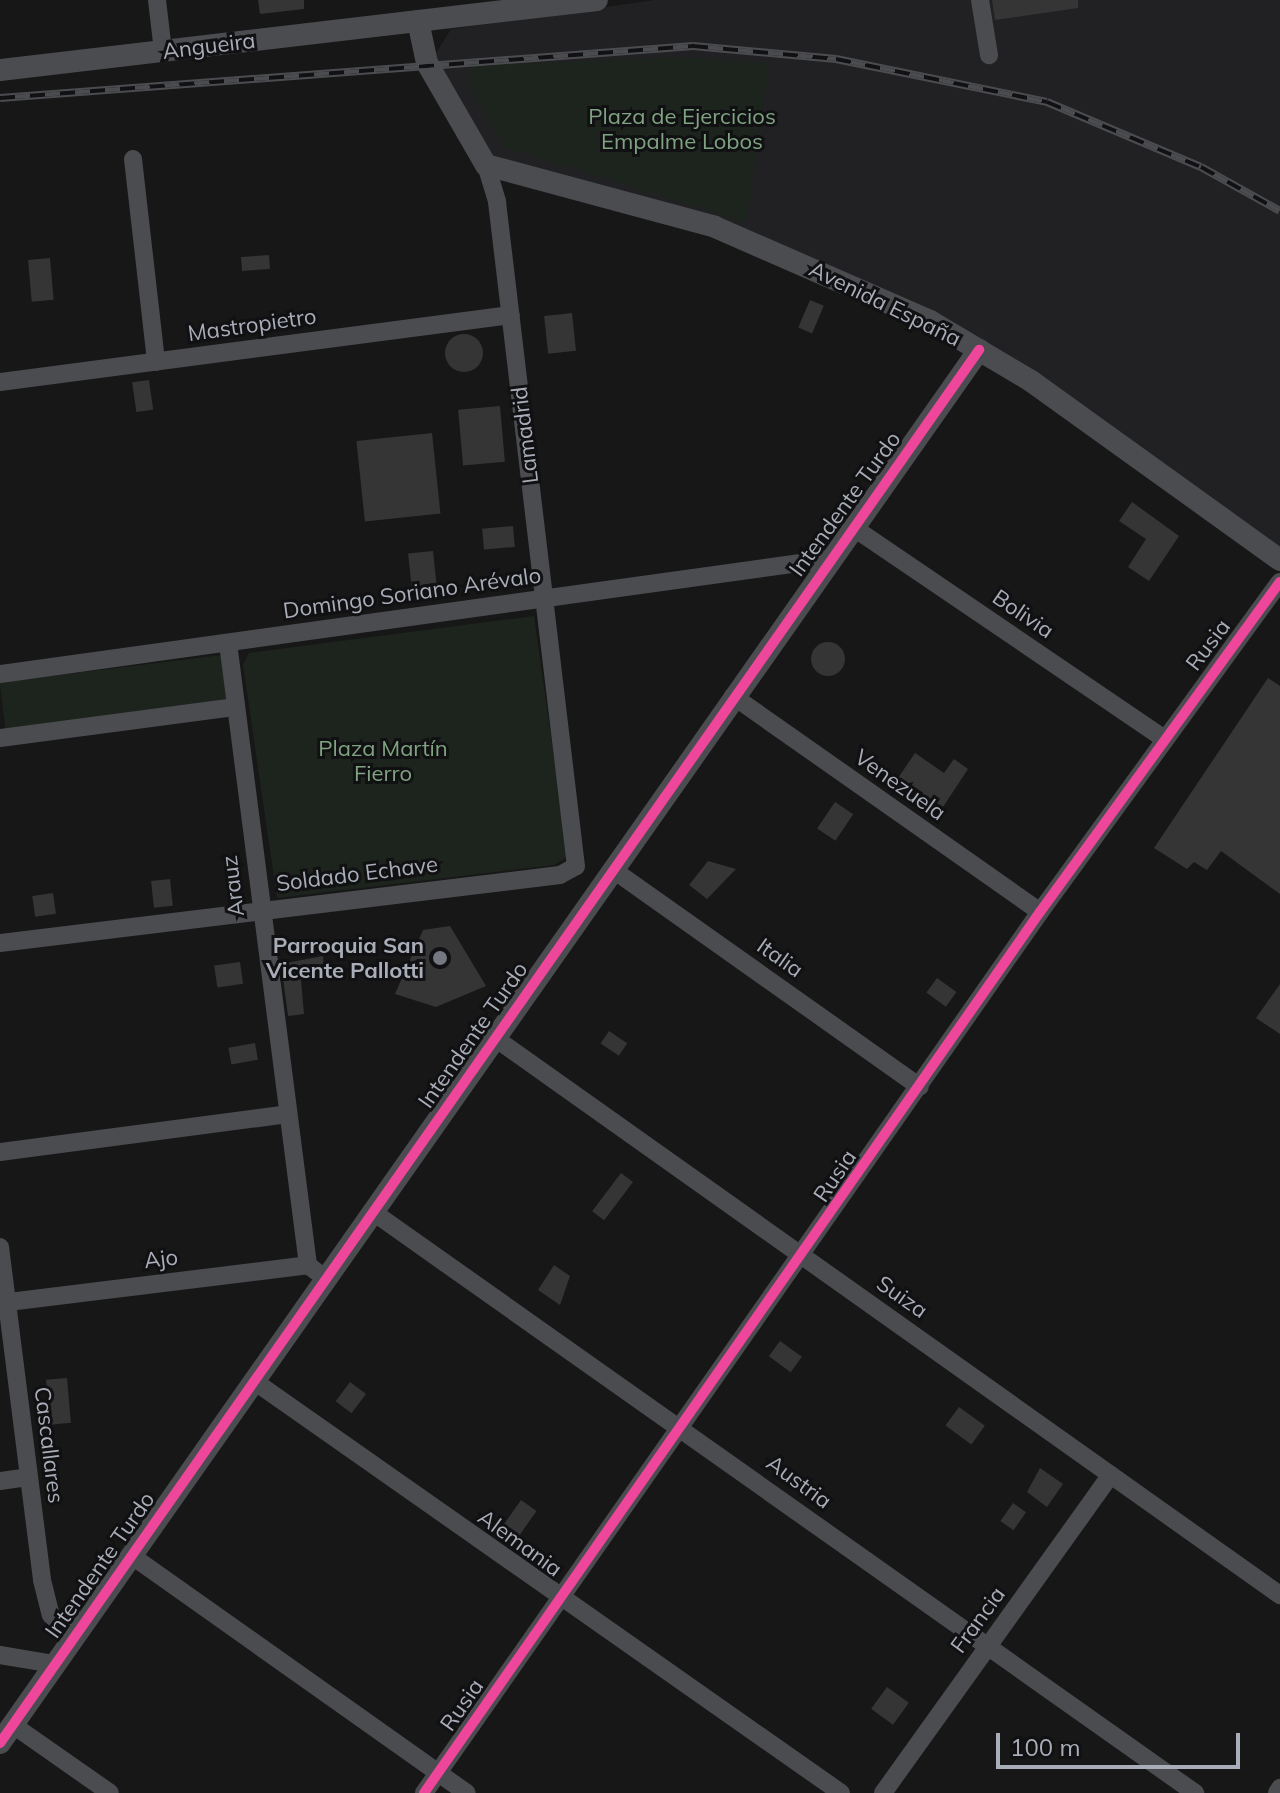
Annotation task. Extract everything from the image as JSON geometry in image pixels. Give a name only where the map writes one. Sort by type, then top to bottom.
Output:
[{"type":"street","points":[[157,0],[163,51]]},
{"type":"street","name":"Angueira","points":[[0,70],[418,21],[473,7],[597,0]]},
{"type":"street","points":[[980,0],[989,55]]},
{"type":"street","name":"Lamadrid","points":[[418,21],[427,63],[486,165],[511,315],[576,866]]},
{"type":"street","points":[[133,159],[156,362]]},
{"type":"street","name":"Avenida España","points":[[486,165],[715,227],[887,300],[979,350],[1280,560]]},
{"type":"street","name":"Mastropietro","points":[[0,382],[511,315]]},
{"type":"street","name":"Intendente Turdo","points":[[7,1734],[254,1381],[316,1271],[373,1212],[829,559],[979,350]]},
{"type":"street","name":"Bolivia","points":[[854,528],[1164,739]]},
{"type":"street","name":"Domingo Soriano Arévalo","points":[[0,674],[829,559]]},
{"type":"street","name":"Rusia","points":[[424,1793],[805,1257],[1040,912],[1280,582]]},
{"type":"street","name":"Arauz","points":[[228,643],[288,1114],[316,1271]]},
{"type":"street","name":"Venezuela","points":[[733,696],[1040,912]]},
{"type":"street","points":[[0,738],[236,707]]},
{"type":"street","name":"Italia","points":[[576,866],[608,875],[920,1087]]},
{"type":"street","name":"Soldado Echave","points":[[0,943],[560,875],[576,866]]},
{"type":"street","name":"Suiza","points":[[495,1038],[1280,1595]]},
{"type":"street","points":[[0,1152],[288,1114]]},
{"type":"street","name":"Austria","points":[[373,1212],[1195,1793]]},
{"type":"street","name":"Cascallares","points":[[0,1247],[3,1303],[51,1615],[75,1635]]},
{"type":"street","name":"Ajo","points":[[3,1303],[316,1271]]},
{"type":"street","name":"Alemania","points":[[254,1381],[560,1601],[841,1793]]},
{"type":"street","name":"Francia","points":[[883,1793],[1111,1475]]},
{"type":"street","points":[[0,1481],[28,1477]]},
{"type":"street","points":[[132,1556],[467,1793]]},
{"type":"street","points":[[0,1655],[54,1664]]},
{"type":"street","points":[[7,1734],[110,1793]]},
{"type":"shaded area","points":[[655,0],[1280,0],[1280,562],[1031,381],[750,242],[495,164],[435,55],[451,29]]},
{"type":"green space","name":"Plaza de Ejercicios Empalme Lobos","points":[[680,57],[769,63],[746,223],[505,147],[470,88],[469,66]]},
{"type":"green space","name":"Plaza Martín Fierro","points":[[534,616],[568,857],[554,865],[277,898],[243,665],[249,653]]},
{"type":"green space","points":[[222,655],[228,707],[6,734],[0,682]]},
{"type":"building","points":[[258,0],[304,0],[304,9],[260,14]]},
{"type":"building","points":[[992,0],[1078,0],[1078,8],[995,20]]},
{"type":"building","points":[[269,255],[270,269],[242,271],[241,257]]},
{"type":"building","points":[[50,258],[54,300],[32,302],[28,260]]},
{"type":"building","points":[[810,300],[824,306],[812,333],[798,328]]},
{"type":"building","points":[[572,313],[576,351],[548,354],[544,316]]},
{"type":"building","points":[[464,334],[478,339],[483,353],[478,367],[464,372],[450,367],[445,353],[450,339]]},
{"type":"building","points":[[149,380],[153,410],[136,412],[132,382]]},
{"type":"building","points":[[500,406],[505,462],[463,465],[458,410]]},
{"type":"building","points":[[432,433],[440,514],[365,522],[356,441]]},
{"type":"building","points":[[1132,502],[1179,536],[1149,581],[1128,567],[1146,539],[1119,521]]},
{"type":"building","points":[[513,526],[515,547],[484,550],[482,529]]},
{"type":"building","points":[[433,551],[437,589],[412,591],[408,554]]},
{"type":"building","points":[[828,642],[840,647],[845,659],[840,671],[828,676],[816,671],[811,659],[816,647]]},
{"type":"building","points":[[1268,678],[1280,686],[1280,894],[1221,851],[1207,870],[1194,862],[1187,869],[1154,848]]},
{"type":"building","points":[[915,753],[944,773],[954,759],[968,769],[943,807],[898,778]]},
{"type":"building","points":[[835,802],[853,814],[835,841],[817,829]]},
{"type":"building","points":[[708,861],[736,869],[707,899],[689,885]]},
{"type":"building","points":[[170,879],[173,906],[154,908],[151,881]]},
{"type":"building","points":[[53,893],[56,914],[35,917],[32,896]]},
{"type":"building","name":"Parroquia San Vicente Pallotti","points":[[450,926],[486,986],[436,1007],[395,994],[423,930]]},
{"type":"building","points":[[323,956],[325,977],[301,980],[304,1014],[288,1016],[281,964]]},
{"type":"building","points":[[240,962],[243,984],[217,987],[214,966]]},
{"type":"building","points":[[937,978],[956,992],[946,1007],[926,993]]},
{"type":"building","points":[[1280,984],[1280,1034],[1256,1018]]},
{"type":"building","points":[[609,1031],[627,1043],[619,1056],[601,1043]]},
{"type":"building","points":[[255,1043],[258,1060],[231,1064],[228,1048]]},
{"type":"building","points":[[621,1173],[633,1182],[604,1220],[592,1211]]},
{"type":"building","points":[[554,1265],[570,1276],[560,1305],[538,1290]]},
{"type":"building","points":[[780,1341],[802,1357],[791,1372],[769,1356]]},
{"type":"building","points":[[67,1378],[71,1423],[50,1425],[46,1380]]},
{"type":"building","points":[[350,1382],[366,1394],[352,1413],[336,1401]]},
{"type":"building","points":[[959,1407],[985,1426],[971,1444],[945,1426]]},
{"type":"building","points":[[1040,1468],[1063,1484],[1047,1507],[1027,1492]]},
{"type":"building","points":[[521,1500],[537,1511],[519,1535],[504,1525]]},
{"type":"building","points":[[1013,1503],[1026,1512],[1013,1530],[1000,1521]]},
{"type":"building","points":[[887,1687],[909,1703],[893,1725],[871,1709]]},
{"type":"railway","points":[[0,98],[693,46],[836,59],[1047,102],[1201,167],[1280,211]]},
{"type":"cycle path","points":[[0,1743],[979,350]]},
{"type":"cycle path","points":[[424,1793],[1040,912],[1280,582]]},
{"type":"place","name":"Parroquia San Vicente Pallotti","points":[[440,958]]}]
